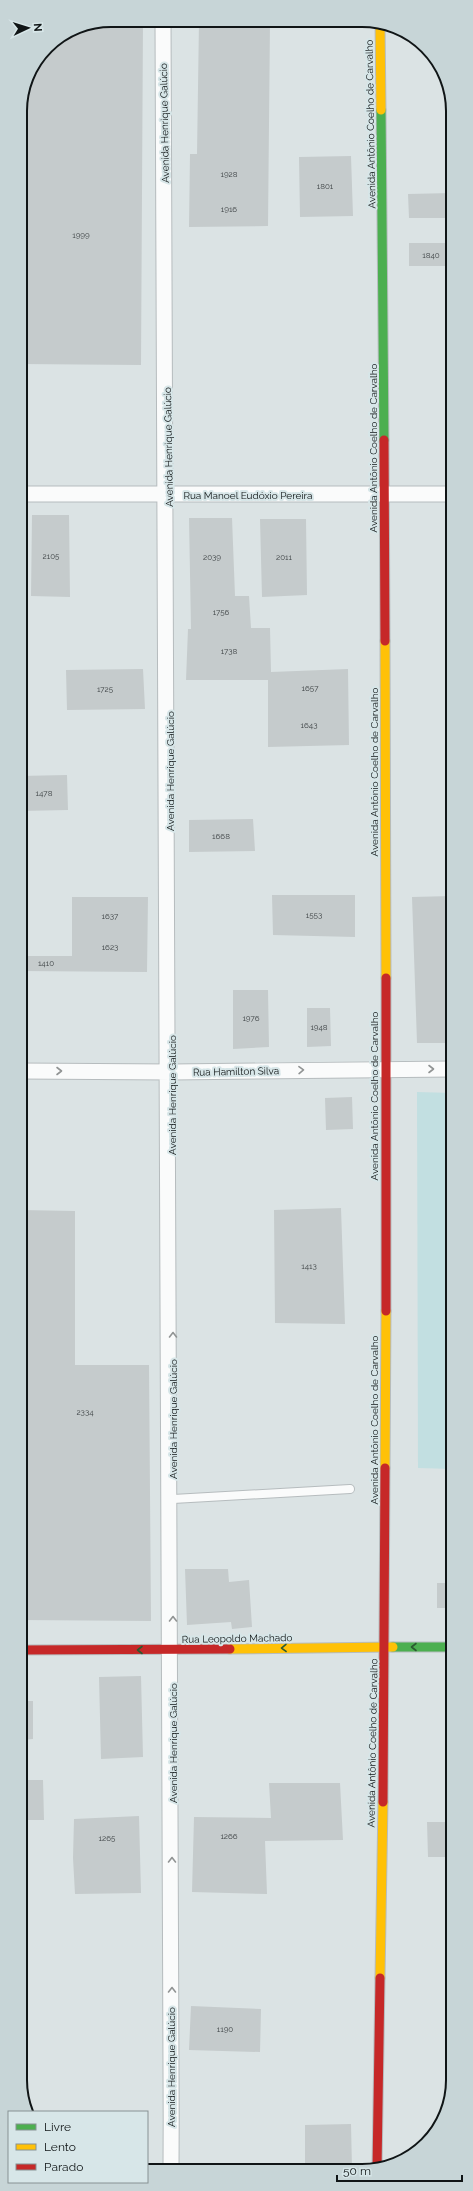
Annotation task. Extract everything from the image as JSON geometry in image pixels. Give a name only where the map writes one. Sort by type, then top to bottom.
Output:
[{"type":"street","name":"Avenida Henrique Galúcio","points":[[163,27],[172,1072],[173,1650],[171,2164]]},
{"type":"street","name":"Avenida Antônio Coelho de Carvalho","points":[[377,2162],[385,1648],[386,1069],[385,494],[380,29]]},
{"type":"street","name":"Rua Manoel Eudóxio Pereira","points":[[27,494],[446,494]]},
{"type":"street","name":"Rua Hamilton Silva","points":[[27,1071],[172,1072],[446,1069]]},
{"type":"street","name":"Rua Leopoldo Machado","points":[[27,1650],[446,1647]]},
{"type":"lane","points":[[173,1499],[350,1489]]},
{"type":"shaded area","points":[[417,1092],[446,1093],[446,1469],[418,1468]]},
{"type":"building","points":[[143,27],[141,365],[27,364],[27,105],[33,79],[41,64],[56,48],[64,41],[79,33],[100,28]]},
{"type":"building","points":[[199,27],[270,27],[268,226],[189,227],[190,154],[197,154]]},
{"type":"building","points":[[351,156],[353,216],[300,217],[299,157]]},
{"type":"building","points":[[446,193],[446,218],[409,218],[408,194]]},
{"type":"building","points":[[409,243],[446,243],[446,266],[409,266]]},
{"type":"building","points":[[32,515],[69,515],[70,597],[31,596]]},
{"type":"building","points":[[189,518],[232,518],[235,596],[249,596],[251,628],[270,628],[271,672],[348,669],[349,745],[268,747],[268,680],[186,680],[188,629],[191,629]]},
{"type":"building","points":[[260,519],[306,519],[307,595],[262,597]]},
{"type":"building","points":[[143,669],[145,709],[67,710],[66,670]]},
{"type":"building","points":[[67,775],[68,810],[27,811],[27,776]]},
{"type":"building","points":[[253,819],[255,851],[189,852],[189,820]]},
{"type":"building","points":[[272,895],[355,895],[355,937],[273,935]]},
{"type":"building","points":[[446,896],[446,1043],[417,1043],[412,897]]},
{"type":"building","points":[[72,897],[148,897],[147,972],[27,971],[27,956],[72,956]]},
{"type":"building","points":[[233,990],[268,990],[269,1047],[233,1049]]},
{"type":"building","points":[[307,1008],[330,1008],[331,1046],[307,1047]]},
{"type":"building","points":[[352,1097],[353,1129],[326,1130],[325,1098]]},
{"type":"building","points":[[341,1208],[345,1324],[275,1323],[274,1210]]},
{"type":"building","points":[[27,1210],[75,1211],[75,1365],[149,1365],[151,1621],[27,1620]]},
{"type":"building","points":[[185,1569],[228,1569],[229,1582],[249,1580],[252,1627],[232,1629],[231,1622],[187,1625]]},
{"type":"building","points":[[437,1583],[446,1583],[446,1608],[437,1608]]},
{"type":"building","points":[[141,1676],[143,1757],[101,1759],[99,1677]]},
{"type":"building","points":[[27,1701],[33,1701],[33,1739],[27,1740]]},
{"type":"building","points":[[27,1780],[43,1780],[44,1820],[27,1820]]},
{"type":"building","points":[[269,1783],[340,1783],[343,1840],[265,1841],[267,1894],[192,1892],[194,1817],[271,1818]]},
{"type":"building","points":[[139,1816],[141,1893],[75,1894],[73,1858],[74,1819]]},
{"type":"building","points":[[427,1822],[446,1822],[446,1857],[428,1857]]},
{"type":"building","points":[[191,2006],[261,2009],[260,2052],[189,2050]]},
{"type":"building","points":[[351,2124],[352,2164],[305,2164],[305,2125]]},
{"type":"traffic: fast","points":[[381,110],[384,440]]},
{"type":"traffic: fast","points":[[393,1647],[446,1647]]},
{"type":"traffic: slow","points":[[380,29],[381,110]]},
{"type":"traffic: slow","points":[[385,641],[386,978]]},
{"type":"traffic: slow","points":[[385,1468],[386,1311]]},
{"type":"traffic: slow","points":[[230,1649],[393,1647]]},
{"type":"traffic: slow","points":[[380,1978],[383,1802]]},
{"type":"traffic: jam","points":[[384,440],[385,641]]},
{"type":"traffic: jam","points":[[386,978],[386,1311]]},
{"type":"traffic: jam","points":[[383,1802],[385,1468]]},
{"type":"traffic: jam","points":[[27,1650],[230,1649]]},
{"type":"traffic: jam","points":[[377,2162],[380,1978]]}]
